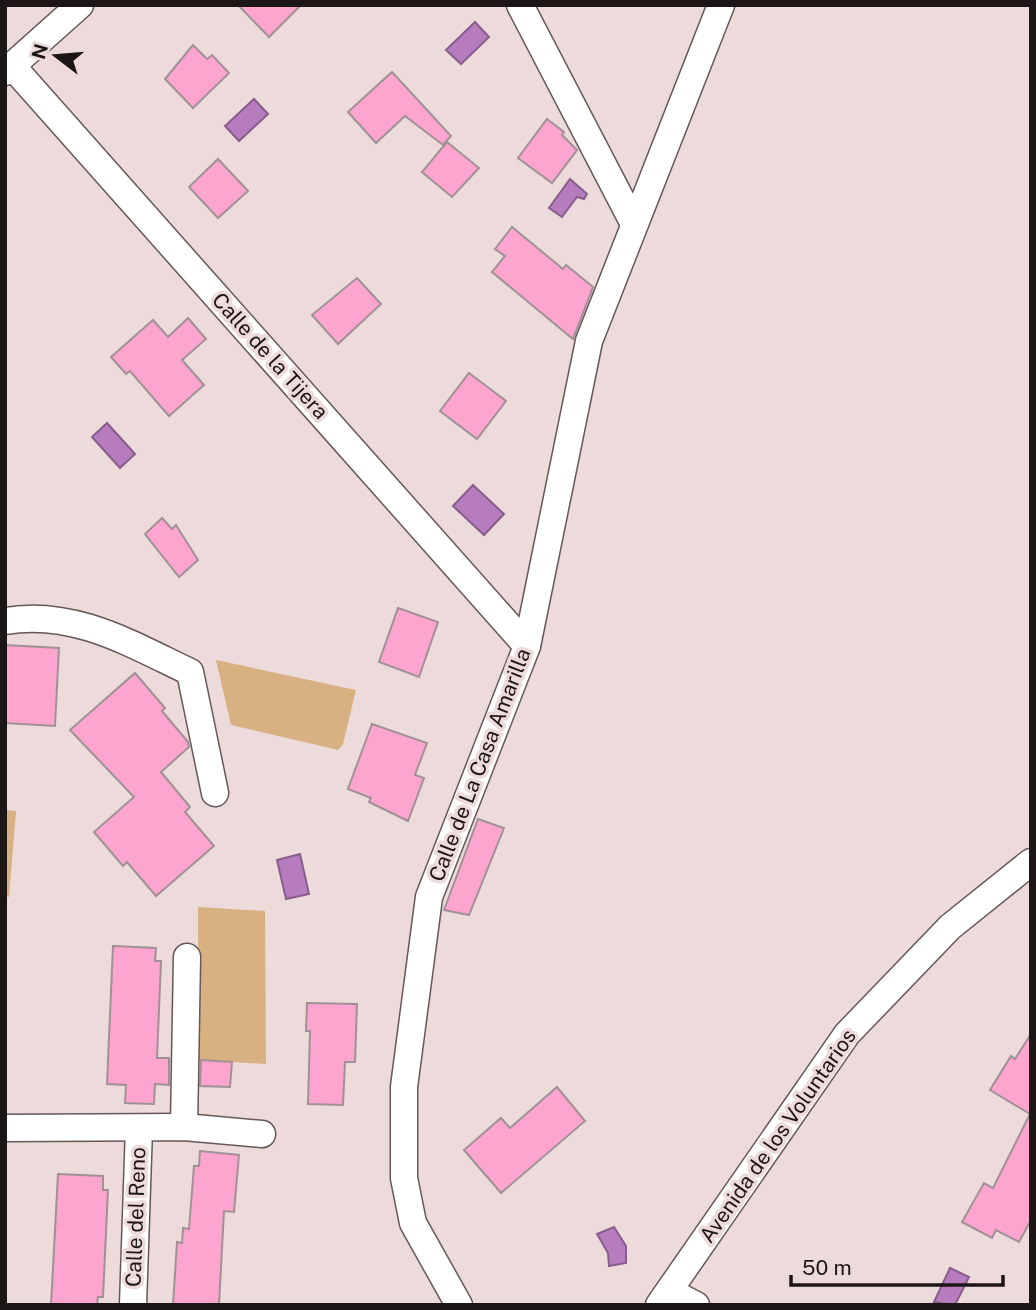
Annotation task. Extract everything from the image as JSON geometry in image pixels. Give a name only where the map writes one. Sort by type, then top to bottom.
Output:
[{"type":"street","points":[[9,69],[80,5]]},
{"type":"street","points":[[520,5],[634,224]]},
{"type":"street","name":"Calle de La Casa Amarilla","points":[[459,1305],[413,1223],[404,1178],[404,1087],[429,897],[527,646],[589,341],[721,5]]},
{"type":"street","name":"Calle de la Tijera","points":[[9,69],[527,646]]},
{"type":"street","points":[[5,621],[28,617],[95,627],[190,672],[215,793]]},
{"type":"street","name":"Avenida de los Voluntarios","points":[[664,1298],[848,1034],[950,927],[1031,862]]},
{"type":"street","points":[[184,1127],[187,957]]},
{"type":"street","name":"Calle del Reno","points":[[5,1128],[184,1127],[262,1134]]},
{"type":"street","name":"Calle del Reno","points":[[133,1305],[139,1128]]},
{"type":"street","points":[[664,1298],[696,1305]]},
{"type":"shaded area","points":[[475,22],[489,37],[461,64],[446,50]]},
{"type":"shaded area","points":[[254,99],[268,114],[239,141],[225,126]]},
{"type":"shaded area","points":[[570,179],[587,194],[584,199],[577,197],[562,217],[549,208]]},
{"type":"shaded area","points":[[107,423],[135,454],[120,468],[92,437]]},
{"type":"shaded area","points":[[473,485],[504,514],[484,535],[453,506]]},
{"type":"shaded area","points":[[216,660],[356,690],[343,744],[338,750],[231,725]]},
{"type":"shaded area","points":[[5,810],[16,811],[9,897],[5,896]]},
{"type":"shaded area","points":[[300,854],[309,894],[286,899],[277,860]]},
{"type":"shaded area","points":[[198,907],[265,911],[266,1064],[198,1060]]},
{"type":"shaded area","points":[[614,1227],[626,1246],[626,1263],[609,1266],[608,1253],[597,1234]]},
{"type":"shaded area","points":[[950,1268],[969,1277],[955,1305],[934,1302]]},
{"type":"building","points":[[238,5],[301,5],[269,37]]},
{"type":"building","points":[[193,45],[207,59],[212,55],[229,73],[193,108],[165,79]]},
{"type":"building","points":[[392,72],[451,136],[443,145],[405,116],[376,143],[348,112]]},
{"type":"building","points":[[547,119],[564,132],[562,135],[577,150],[552,183],[518,158]]},
{"type":"building","points":[[447,142],[479,168],[452,197],[422,172]]},
{"type":"building","points":[[218,159],[248,191],[218,218],[189,187]]},
{"type":"building","points":[[512,227],[563,269],[566,265],[593,287],[573,339],[492,272],[505,256],[495,249]]},
{"type":"building","points":[[357,278],[381,304],[338,344],[312,315]]},
{"type":"building","points":[[188,318],[206,339],[182,360],[204,385],[169,416],[130,371],[126,374],[111,357],[153,320],[168,337]]},
{"type":"building","points":[[469,373],[506,401],[477,439],[440,411]]},
{"type":"building","points":[[162,518],[172,529],[176,525],[198,560],[179,577],[145,534]]},
{"type":"building","points":[[398,608],[438,622],[419,677],[379,662]]},
{"type":"building","points":[[5,645],[59,648],[55,726],[5,723]]},
{"type":"building","points":[[135,673],[165,708],[162,711],[188,742],[189,747],[161,772],[190,807],[185,812],[214,846],[156,896],[127,862],[123,866],[94,832],[134,797],[70,730]]},
{"type":"building","points":[[372,724],[427,743],[415,775],[424,778],[408,821],[369,802],[371,798],[348,789]]},
{"type":"building","points":[[478,819],[504,828],[469,915],[444,910]]},
{"type":"building","points":[[113,946],[156,948],[155,961],[161,961],[157,1058],[169,1058],[169,1085],[155,1084],[154,1104],[125,1103],[126,1085],[107,1084]]},
{"type":"building","points":[[307,1003],[357,1004],[355,1062],[345,1062],[343,1105],[308,1104],[310,1031],[306,1031]]},
{"type":"building","points":[[1031,1034],[1031,1220],[1019,1242],[996,1230],[992,1238],[962,1222],[984,1183],[993,1188],[1030,1114],[990,1090],[1011,1056],[1015,1059]]},
{"type":"building","points":[[201,1060],[232,1062],[230,1087],[200,1086]]},
{"type":"building","points":[[557,1087],[585,1121],[501,1193],[464,1150],[501,1118],[510,1128]]},
{"type":"building","points":[[200,1151],[239,1155],[234,1212],[224,1211],[219,1305],[173,1305],[177,1242],[182,1243],[183,1228],[189,1229],[194,1166],[199,1166]]},
{"type":"building","points":[[58,1174],[103,1176],[103,1190],[108,1190],[103,1297],[98,1297],[97,1305],[51,1305]]}]
